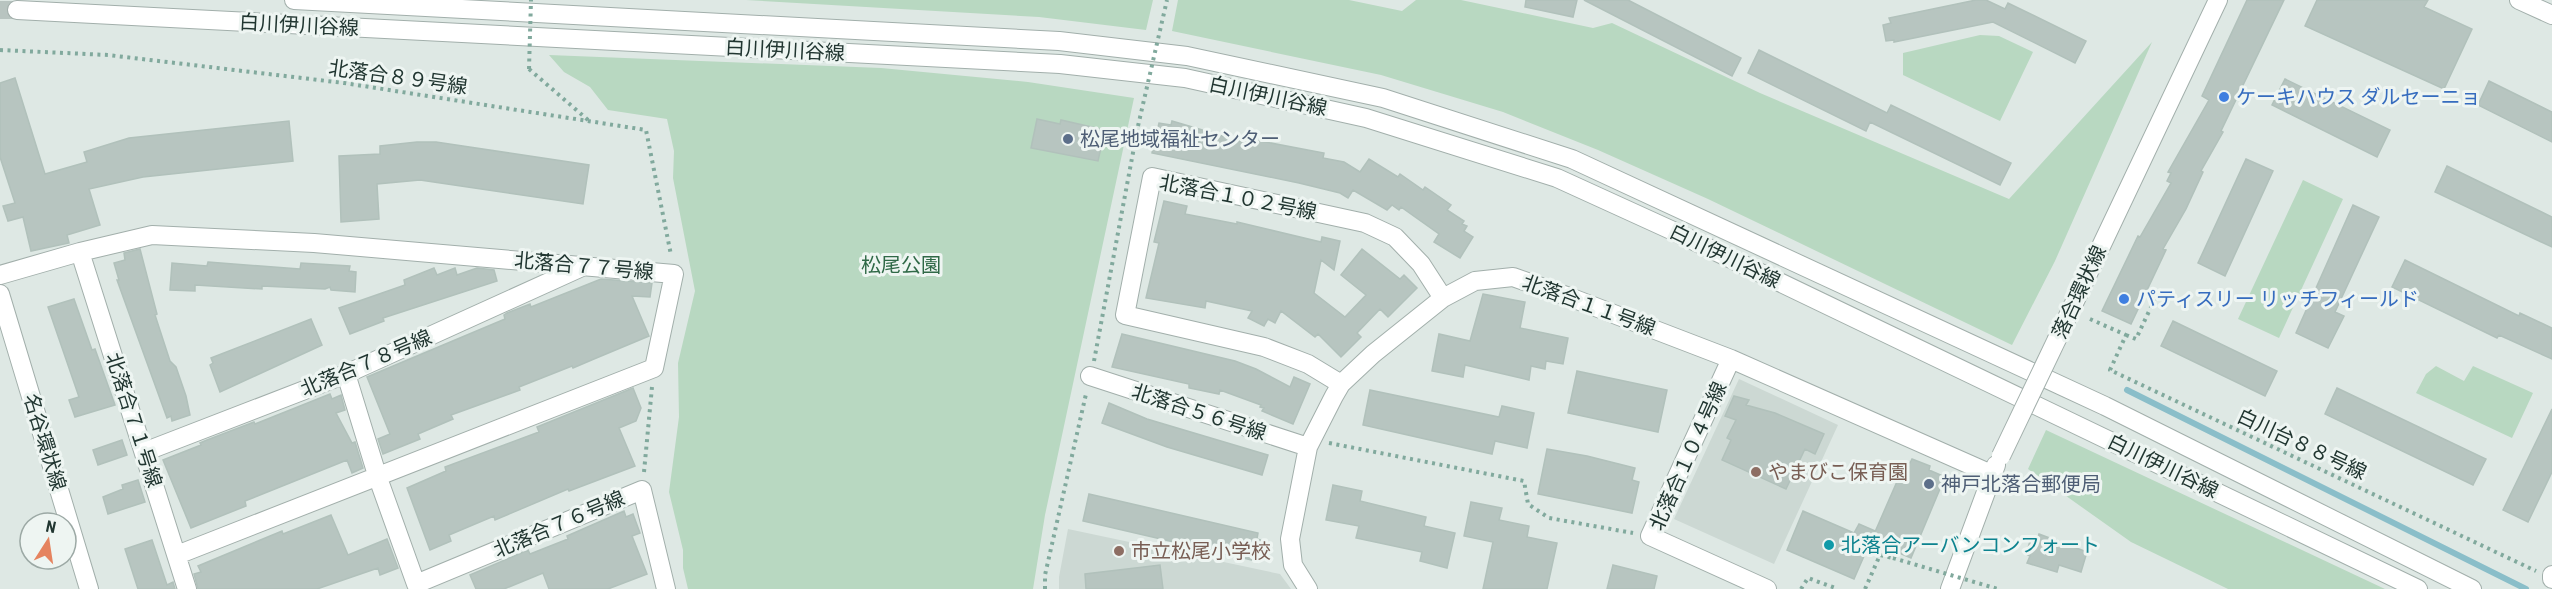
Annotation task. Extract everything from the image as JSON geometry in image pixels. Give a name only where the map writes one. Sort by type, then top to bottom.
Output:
[{"type":"street","name":"白川伊川谷線","points":[[294,0],[1059,40],[1187,56],[1383,98],[1572,159],[2105,405],[2472,589]]},
{"type":"street","name":"落合環状線","points":[[1950,589],[1991,474],[2218,0]]},
{"type":"street","points":[[2519,0],[2552,15]]},
{"type":"street","name":"白川伊川谷線","points":[[17,10],[1060,64],[1185,78],[1366,118],[1557,178],[1682,235],[2418,589]]},
{"type":"street","name":"北落合１０２号線","points":[[1341,384],[1308,364],[1264,347],[1125,315],[1152,177],[1365,222],[1395,237],[1421,264],[1443,298]]},
{"type":"street","name":"北落合７７号線","points":[[0,274],[80,252],[152,236],[314,243],[674,274],[654,368]]},
{"type":"street","name":"北落合７１号線","points":[[80,252],[188,589]]},
{"type":"street","name":"北落合７８号線","points":[[144,452],[346,374],[584,266]]},
{"type":"street","name":"北落合１１号線","points":[[1308,589],[1293,565],[1290,539],[1308,447],[1341,384],[1373,354],[1443,298],[1475,281],[1513,277],[1731,359],[1991,474]]},
{"type":"street","name":"名谷環状線","points":[[0,294],[89,589]]},
{"type":"street","name":"北落合１０４号線","points":[[1731,359],[1650,536],[1767,589]]},
{"type":"street","points":[[177,555],[654,368]]},
{"type":"street","points":[[346,374],[413,587]]},
{"type":"street","name":"北落合５６号線","points":[[1090,376],[1308,447]]},
{"type":"street","name":"北落合７６号線","points":[[413,587],[642,490],[666,589]]},
{"type":"path","points":[[531,0],[529,69],[588,120]]},
{"type":"path","points":[[1138,126],[1167,0]]},
{"type":"path","name":"北落合８９号線","points":[[0,50],[108,55],[344,83],[646,130],[674,274]]},
{"type":"path","points":[[2090,319],[2136,339],[2158,292],[2177,301]]},
{"type":"path","name":"白川台８８号線","points":[[2126,335],[2110,370],[2552,577]]},
{"type":"path","points":[[642,490],[654,368]]},
{"type":"path","points":[[1308,447],[1329,443],[1524,481],[1528,504],[1549,518],[1650,536]]},
{"type":"path","points":[[1865,589],[1880,555],[1998,589]]},
{"type":"path","points":[[1801,589],[1808,578],[1838,589]]},
{"type":"shaded area","name":"やまびこ保育園","points":[[1739,379],[1838,425],[1774,564],[1674,519]]},
{"type":"shaded area","name":"市立松尾小学校","points":[[1068,529],[1280,574],[1291,589],[1059,589]]},
{"type":"green space","points":[[746,0],[1153,0],[1146,30],[1039,17]]},
{"type":"green space","points":[[1178,0],[1349,0],[1402,11],[1416,0],[1461,0],[1593,28],[1612,23],[1760,93],[2009,199],[2152,42],[2055,261],[2012,345],[1708,199],[1598,150],[1503,112],[1381,75],[1172,31]]},
{"type":"green space","points":[[1980,35],[1999,36],[2033,52],[2000,121],[1903,75],[1903,53]]},
{"type":"green space","name":"松尾公園","points":[[549,55],[881,68],[1028,82],[1134,98],[1045,515],[1033,589],[688,589],[683,568],[683,550],[669,492],[679,417],[678,363],[695,291],[673,178],[674,151],[667,119],[608,110],[590,87],[564,72]]},
{"type":"green space","points":[[2303,180],[2343,199],[2279,338],[2238,319]]},
{"type":"green space","points":[[2436,366],[2464,381],[2473,366],[2533,393],[2512,438],[2416,393],[2426,374]]},
{"type":"green space","points":[[2046,430],[2385,589],[2228,589],[2131,542],[2028,469]]},
{"type":"building","points":[[1526,0],[1577,0],[1573,17],[1525,7]]},
{"type":"building","points":[[1584,0],[1628,0],[1741,58],[1732,76]]},
{"type":"building","points":[[1976,0],[1986,0],[2005,9],[2008,3],[2086,41],[2075,63],[1993,22],[1894,42],[1894,40],[1886,41],[1883,25],[1891,23],[1889,18]]},
{"type":"building","points":[[2247,0],[2284,0],[2221,131],[2223,132],[2201,171],[2203,172],[2186,209],[2163,249],[2166,250],[2131,324],[2102,311],[2138,236],[2140,237],[2171,183],[2167,181],[2171,173],[2168,172],[2209,100],[2202,96]]},
{"type":"building","points":[[2317,0],[2428,0],[2424,7],[2472,29],[2444,89],[2305,26]]},
{"type":"building","points":[[1759,50],[1887,113],[1891,105],[2011,163],[2000,185],[1870,122],[1866,131],[1748,73]]},
{"type":"building","points":[[15,78],[45,174],[87,162],[84,152],[129,138],[289,121],[293,161],[143,177],[89,189],[100,225],[67,235],[69,243],[31,251],[23,217],[8,221],[3,206],[15,203],[0,157],[0,83]]},
{"type":"building","points":[[2285,79],[2390,130],[2377,157],[2272,105]]},
{"type":"building","points":[[2489,81],[2552,112],[2552,142],[2478,105]]},
{"type":"building","name":"松尾地域福祉センター","points":[[1037,119],[1060,124],[1061,120],[1105,130],[1098,161],[1031,148]]},
{"type":"building","points":[[1172,121],[1243,142],[1244,138],[1324,153],[1323,158],[1344,162],[1360,172],[1369,159],[1398,177],[1400,174],[1423,190],[1425,187],[1451,205],[1447,210],[1464,221],[1462,224],[1467,226],[1464,231],[1473,237],[1460,258],[1434,242],[1439,234],[1401,207],[1399,210],[1392,205],[1387,210],[1353,190],[1348,198],[1340,193],[1299,183],[1152,153],[1159,123],[1171,125]]},
{"type":"building","points":[[436,142],[589,165],[583,204],[420,180],[377,184],[379,219],[341,222],[339,156],[380,154],[380,146]]},
{"type":"building","points":[[2246,159],[2273,171],[2225,276],[2198,263]]},
{"type":"building","points":[[2447,166],[2552,217],[2552,247],[2435,192]]},
{"type":"building","points":[[1164,201],[1187,206],[1185,214],[1237,224],[1237,222],[1321,242],[1322,237],[1340,241],[1334,270],[1321,260],[1314,293],[1345,317],[1366,295],[1341,275],[1362,249],[1400,279],[1404,275],[1417,288],[1388,317],[1380,309],[1357,333],[1361,337],[1341,357],[1318,334],[1315,337],[1281,311],[1275,323],[1268,319],[1264,326],[1248,318],[1252,311],[1206,301],[1205,308],[1146,298],[1159,243],[1154,242]]},
{"type":"building","points":[[2353,205],[2379,217],[2335,312],[2344,316],[2328,348],[2296,333]]},
{"type":"building","points":[[140,249],[157,314],[155,315],[170,361],[176,367],[190,415],[172,421],[171,416],[167,418],[117,280],[119,280],[114,263],[125,260],[124,253]]},
{"type":"building","points":[[2405,260],[2519,316],[2520,313],[2552,328],[2552,359],[2499,335],[2497,338],[2392,287]]},
{"type":"building","points":[[208,262],[300,269],[301,263],[350,266],[349,271],[356,272],[355,292],[331,290],[330,287],[325,289],[262,286],[262,289],[195,285],[195,291],[170,290],[172,263],[207,266]]},
{"type":"building","points":[[434,268],[437,275],[455,268],[457,275],[477,268],[494,270],[497,281],[383,318],[384,321],[350,334],[339,308],[405,285],[404,280]]},
{"type":"building","points":[[601,279],[652,283],[650,297],[632,296],[649,336],[573,368],[572,366],[519,387],[520,390],[451,415],[453,419],[418,434],[420,439],[383,454],[378,439],[390,434],[367,377],[505,319],[504,315],[507,313],[530,304],[531,307]]},
{"type":"building","points":[[1483,294],[1525,302],[1520,328],[1568,338],[1563,364],[1546,361],[1545,369],[1531,366],[1529,380],[1465,365],[1463,377],[1432,371],[1439,334],[1470,341]]},
{"type":"building","points":[[74,299],[115,405],[75,417],[69,400],[79,397],[48,307]]},
{"type":"building","points":[[311,319],[322,345],[220,392],[210,365],[213,363],[211,358]]},
{"type":"building","points":[[2173,321],[2277,371],[2265,396],[2161,346]]},
{"type":"building","points":[[1122,334],[1235,361],[1290,387],[1294,377],[1310,384],[1293,424],[1262,411],[1264,408],[1260,407],[1261,405],[1220,390],[1219,394],[1189,388],[1189,384],[1112,367]]},
{"type":"building","points":[[1577,371],[1667,390],[1658,432],[1568,413]]},
{"type":"building","points":[[633,388],[641,408],[636,421],[619,428],[635,466],[569,491],[568,489],[495,520],[494,516],[449,535],[451,541],[430,550],[407,488],[446,471],[445,467],[539,432],[537,427]]},
{"type":"building","points":[[2337,388],[2486,459],[2473,485],[2325,414]]},
{"type":"building","points":[[1370,390],[1499,417],[1502,406],[1534,413],[1527,448],[1495,441],[1492,454],[1363,425]]},
{"type":"building","points":[[330,394],[332,399],[341,395],[345,410],[336,413],[352,443],[355,442],[363,468],[352,473],[347,460],[245,501],[246,506],[191,528],[163,460],[201,445],[200,443],[207,440],[254,422],[255,424]]},
{"type":"building","points":[[1734,396],[1749,400],[1746,405],[1775,413],[1824,434],[1815,454],[1805,449],[1786,489],[1722,460],[1731,440],[1727,438],[1736,420],[1725,416]]},
{"type":"building","points":[[1109,403],[1147,419],[1268,455],[1262,475],[1167,447],[1102,423]]},
{"type":"building","points":[[2552,409],[2552,472],[2528,522],[2503,510]]},
{"type":"building","points":[[122,440],[127,455],[98,465],[93,450]]},
{"type":"building","points":[[1547,449],[1635,468],[1632,480],[1639,482],[1632,513],[1538,494]]},
{"type":"building","points":[[1912,459],[1930,466],[1929,470],[1945,477],[1911,558],[1871,541],[1906,461],[1910,463]]},
{"type":"building","points":[[138,480],[145,502],[108,514],[103,497],[123,489],[122,485]]},
{"type":"building","points":[[1333,485],[1362,491],[1360,501],[1426,517],[1424,526],[1455,533],[1447,568],[1420,561],[1422,552],[1356,538],[1359,526],[1326,520]]},
{"type":"building","points":[[1089,494],[1258,533],[1257,539],[1268,542],[1264,558],[1253,555],[1252,560],[1083,521]]},
{"type":"building","points":[[1471,502],[1502,508],[1499,520],[1529,526],[1527,537],[1557,543],[1547,589],[1483,589],[1493,542],[1464,536]]},
{"type":"building","points":[[624,511],[626,517],[633,514],[640,533],[632,536],[647,574],[608,589],[549,589],[543,573],[504,589],[476,589],[470,575],[528,550],[530,554],[568,539],[567,536]]},
{"type":"building","name":"北落合アーバンコンフォート","points":[[1803,511],[1854,533],[1859,524],[1875,531],[1854,579],[1787,550]]},
{"type":"building","points":[[331,515],[348,555],[387,539],[398,568],[380,575],[378,568],[317,589],[198,589],[194,574],[201,572],[198,566],[282,531],[283,534]]},
{"type":"building","points":[[2039,534],[2087,552],[2081,572],[2059,565],[2057,572],[2027,563],[2030,556],[2026,554],[2031,538],[2037,540]]},
{"type":"building","points":[[152,540],[167,585],[173,582],[175,589],[138,589],[125,549]]},
{"type":"building","points":[[1160,565],[1163,589],[1086,589],[1085,574]]},
{"type":"building","points":[[1613,565],[1657,576],[1654,589],[1607,589]]},
{"type":"waterway","points":[[2127,390],[2526,589]]},
{"type":"tunnel","points":[[0,10],[17,10]]},
{"type":"place","name":"ケーキハウス ダルセーニョ","points":[[2224,97]]},
{"type":"place","name":"松尾地域福祉センター","points":[[1068,139]]},
{"type":"place","name":"パティスリー リッチフィールド","points":[[2124,299]]},
{"type":"place","name":"やまびこ保育園","points":[[1756,472]]},
{"type":"place","name":"神戸北落合郵便局","points":[[1929,484]]},
{"type":"place","name":"北落合アーバンコンフォート","points":[[1829,545]]},
{"type":"place","name":"市立松尾小学校","points":[[1119,551]]}]
